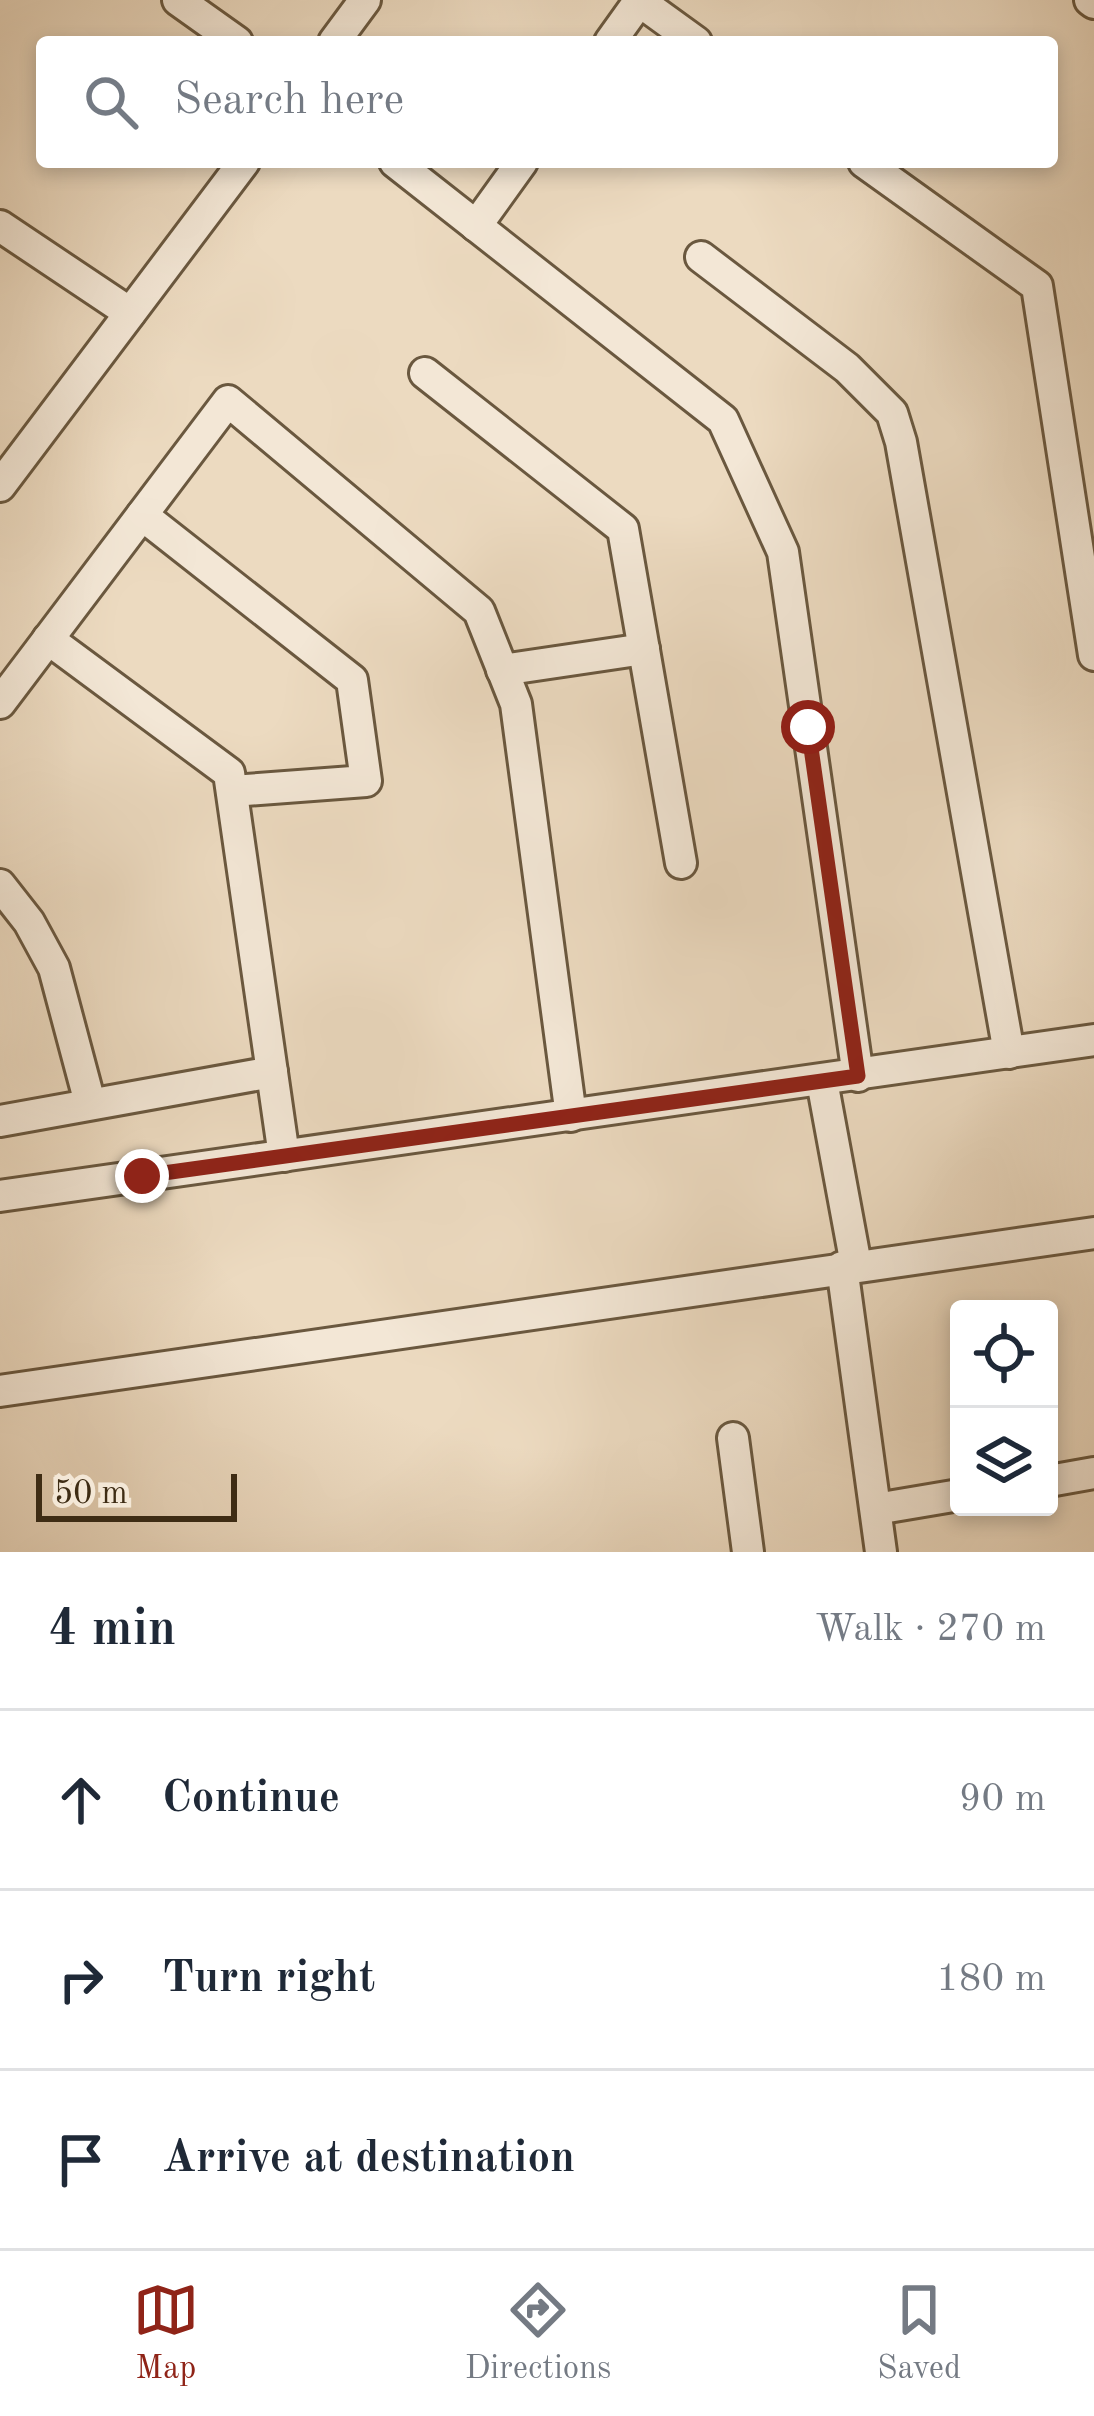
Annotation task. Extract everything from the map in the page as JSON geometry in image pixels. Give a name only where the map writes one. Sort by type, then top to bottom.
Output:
[{"type":"street","points":[[178,0],[229,36]]},
{"type":"street","points":[[614,36],[639,0],[688,36]]},
{"type":"street","points":[[337,36],[355,4]]},
{"type":"street","points":[[0,485],[239,168]]},
{"type":"street","points":[[403,168],[724,420],[783,552],[858,1076]]},
{"type":"street","points":[[476,226],[518,168]]},
{"type":"street","points":[[872,168],[1037,286],[1094,656]]},
{"type":"street","points":[[0,226],[130,313]]},
{"type":"street","points":[[701,257],[848,368],[892,412],[1009,1053]]},
{"type":"street","points":[[425,373],[623,529],[681,863]]},
{"type":"street","points":[[0,703],[228,400],[479,611],[516,704],[571,1116]]},
{"type":"street","points":[[142,514],[352,680],[366,781],[232,791]]},
{"type":"street","points":[[48,639],[229,772],[284,1156]]},
{"type":"street","points":[[502,670],[644,649]]},
{"type":"street","points":[[3,894],[29,922],[55,968],[90,1103]]},
{"type":"street","points":[[0,1196],[1094,1040]]},
{"type":"street","points":[[0,1121],[272,1072]]},
{"type":"street","points":[[822,1082],[849,1266],[881,1552]]},
{"type":"street","points":[[0,1391],[1094,1233]]},
{"type":"street","points":[[733,1438],[748,1552]]},
{"type":"street","points":[[1058,1479],[1094,1473]]},
{"type":"street","points":[[875,1509],[950,1497]]},
{"type":"route","points":[[142,1176],[858,1076],[808,727]]}]
